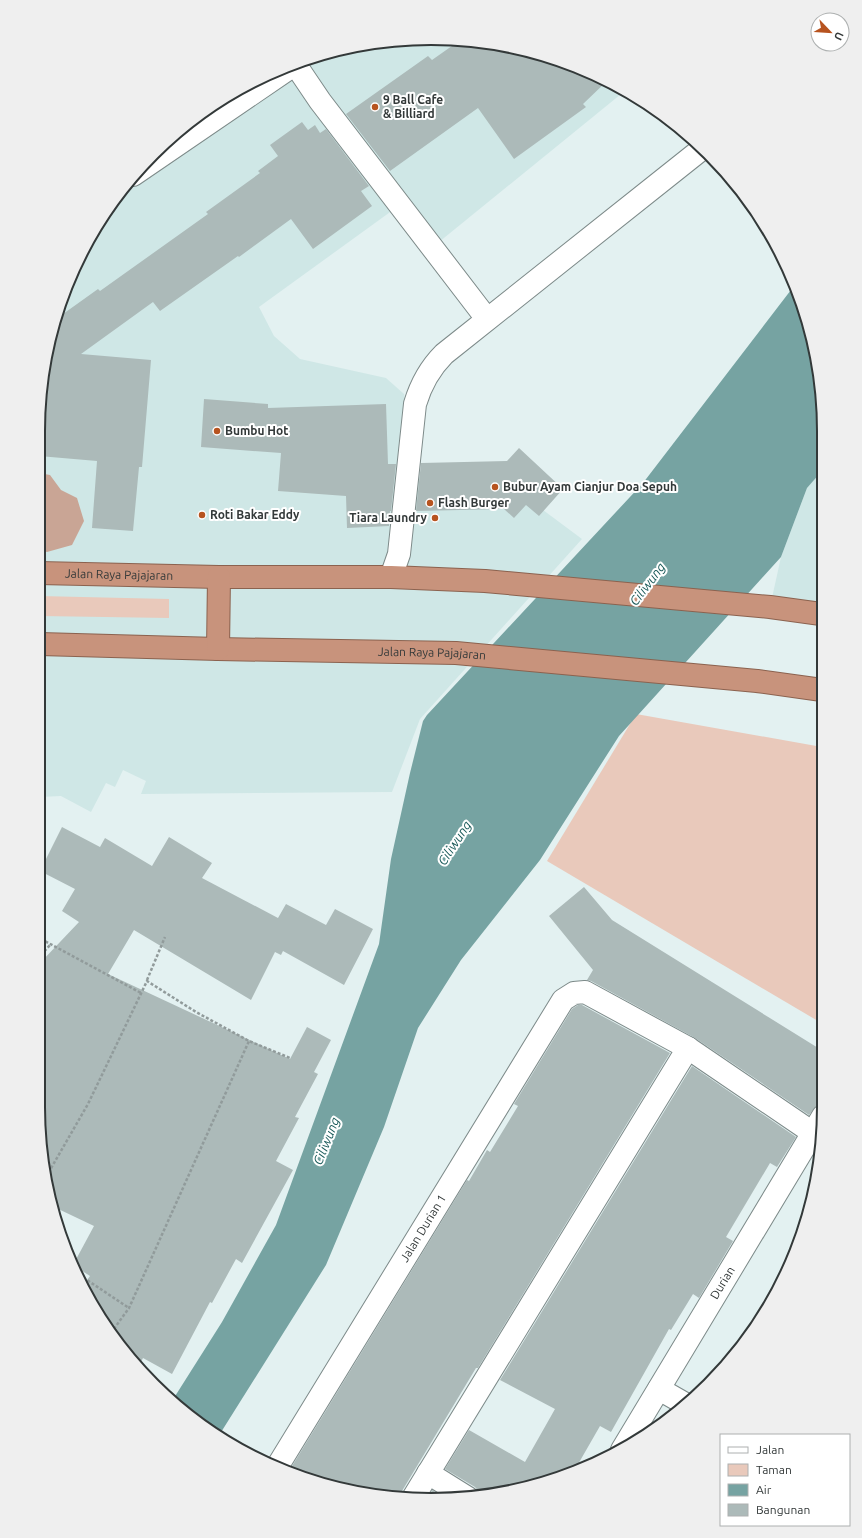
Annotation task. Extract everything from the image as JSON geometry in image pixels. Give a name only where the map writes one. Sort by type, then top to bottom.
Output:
[{"type":"highway","name":"Jalan Raya Pajajaran","points":[[45,573],[219,577],[391,577],[485,581],[770,607],[817,613]]},
{"type":"highway","points":[[218,649],[219,577]]},
{"type":"highway","name":"Jalan Raya Pajajaran","points":[[45,644],[456,653],[757,681],[817,689]]},
{"type":"street","points":[[297,69],[487,319]]},
{"type":"street","points":[[158,158],[276,77]]},
{"type":"street","points":[[391,577],[399,554],[415,404],[420,388],[434,364],[487,319],[697,152]]},
{"type":"street","name":"Jalan Durian 1","points":[[280,1462],[563,1000],[574,993],[585,992],[688,1048]]},
{"type":"street","points":[[416,1492],[688,1048],[816,1123]]},
{"type":"street","name":"Durian","points":[[630,1438],[816,1127]]},
{"type":"street","points":[[659,1389],[681,1401]]},
{"type":"street","points":[[428,1473],[458,1492]]},
{"type":"path","points":[[50,1170],[88,1104],[142,993],[165,937]]},
{"type":"path","points":[[45,942],[142,993]]},
{"type":"path","points":[[45,951],[50,945]]},
{"type":"path","points":[[147,980],[196,1012],[249,1040],[290,1058]]},
{"type":"path","points":[[115,1328],[129,1308],[249,1040]]},
{"type":"path","points":[[86,1279],[129,1308]]},
{"type":"shaded area","points":[[431,45],[481,48],[506,52],[555,65],[579,74],[620,95],[439,242],[404,202],[259,307],[274,336],[300,359],[386,378],[404,394],[413,477],[504,481],[582,539],[420,719],[392,792],[141,794],[146,781],[123,770],[115,787],[106,783],[91,812],[61,796],[45,797],[45,431],[48,381],[58,331],[74,283],[97,238],[125,196],[141,176],[176,141],[217,110],[260,85],[283,74],[307,65],[356,52],[381,48]]},
{"type":"shaded area","points":[[45,474],[50,475],[61,490],[77,498],[84,521],[72,545],[45,552]]},
{"type":"shaded area","points":[[817,476],[817,614],[770,607],[781,557],[807,488]]},
{"type":"green space","points":[[45,596],[169,599],[169,618],[45,616]]},
{"type":"green space","points":[[636,714],[817,746],[817,1020],[547,861]]},
{"type":"water","name":"Ciliwung","points":[[791,290],[804,331],[814,381],[817,431],[817,477],[807,488],[781,557],[619,736],[540,860],[461,960],[418,1028],[384,1127],[326,1265],[222,1431],[175,1396],[222,1322],[276,1225],[379,944],[391,859],[423,721],[643,483]]},
{"type":"building","points":[[452,46],[481,48],[506,52],[555,65],[603,85],[583,104],[586,107],[514,159],[478,108],[390,171],[346,114],[428,56],[432,60]]},
{"type":"building","points":[[302,122],[308,130],[315,125],[320,133],[326,129],[369,186],[361,191],[372,206],[313,249],[291,219],[239,257],[238,256],[160,311],[153,302],[81,354],[151,360],[142,467],[139,467],[133,531],[92,528],[97,461],[45,457],[48,381],[52,356],[63,314],[98,289],[100,291],[208,214],[206,212],[260,173],[258,171],[278,156],[270,145]]},
{"type":"building","points":[[204,399],[268,404],[268,408],[386,404],[388,464],[396,464],[389,526],[347,528],[346,496],[278,491],[281,453],[201,447]]},
{"type":"building","points":[[519,448],[563,489],[539,516],[526,505],[514,518],[504,509],[416,511],[421,463],[507,461]]},
{"type":"building","points":[[62,827],[100,847],[105,838],[152,866],[169,837],[212,863],[202,878],[278,918],[286,904],[326,925],[335,909],[373,929],[344,985],[283,951],[281,955],[275,952],[251,1000],[134,930],[108,974],[290,1059],[307,1027],[331,1040],[314,1072],[318,1074],[295,1117],[299,1118],[276,1161],[293,1170],[242,1263],[236,1259],[212,1303],[210,1302],[172,1374],[143,1358],[141,1362],[110,1321],[87,1281],[90,1276],[81,1270],[76,1259],[94,1226],[59,1209],[58,1207],[48,1157],[46,1132],[45,958],[79,922],[62,911],[75,889],[45,874],[45,861]]},
{"type":"building","points":[[584,887],[612,920],[817,1047],[817,1105],[809,1115],[695,1038],[587,980],[593,970],[549,916]]},
{"type":"building","points":[[578,1005],[582,1005],[670,1053],[478,1368],[476,1368],[402,1492],[356,1486],[307,1473],[291,1467],[467,1180],[469,1181],[487,1150],[490,1152],[518,1106],[514,1104],[572,1009]]},
{"type":"building","points":[[692,1066],[796,1137],[777,1167],[770,1163],[726,1237],[733,1241],[699,1298],[693,1294],[671,1330],[669,1329],[611,1432],[600,1426],[578,1464],[531,1480],[478,1490],[475,1487],[445,1469],[469,1430],[525,1462],[555,1409],[500,1380]]},
{"type":"place","name":"9 Ball Cafe & Billiard","points":[[375,107]]},
{"type":"place","name":"Bumbu Hot","points":[[217,431]]},
{"type":"place","name":"Bubur Ayam Cianjur Doa Sepuh","points":[[495,487]]},
{"type":"place","name":"Flash Burger","points":[[430,503]]},
{"type":"place","name":"Roti Bakar Eddy","points":[[202,515]]},
{"type":"place","name":"Tiara Laundry","points":[[435,518]]}]
